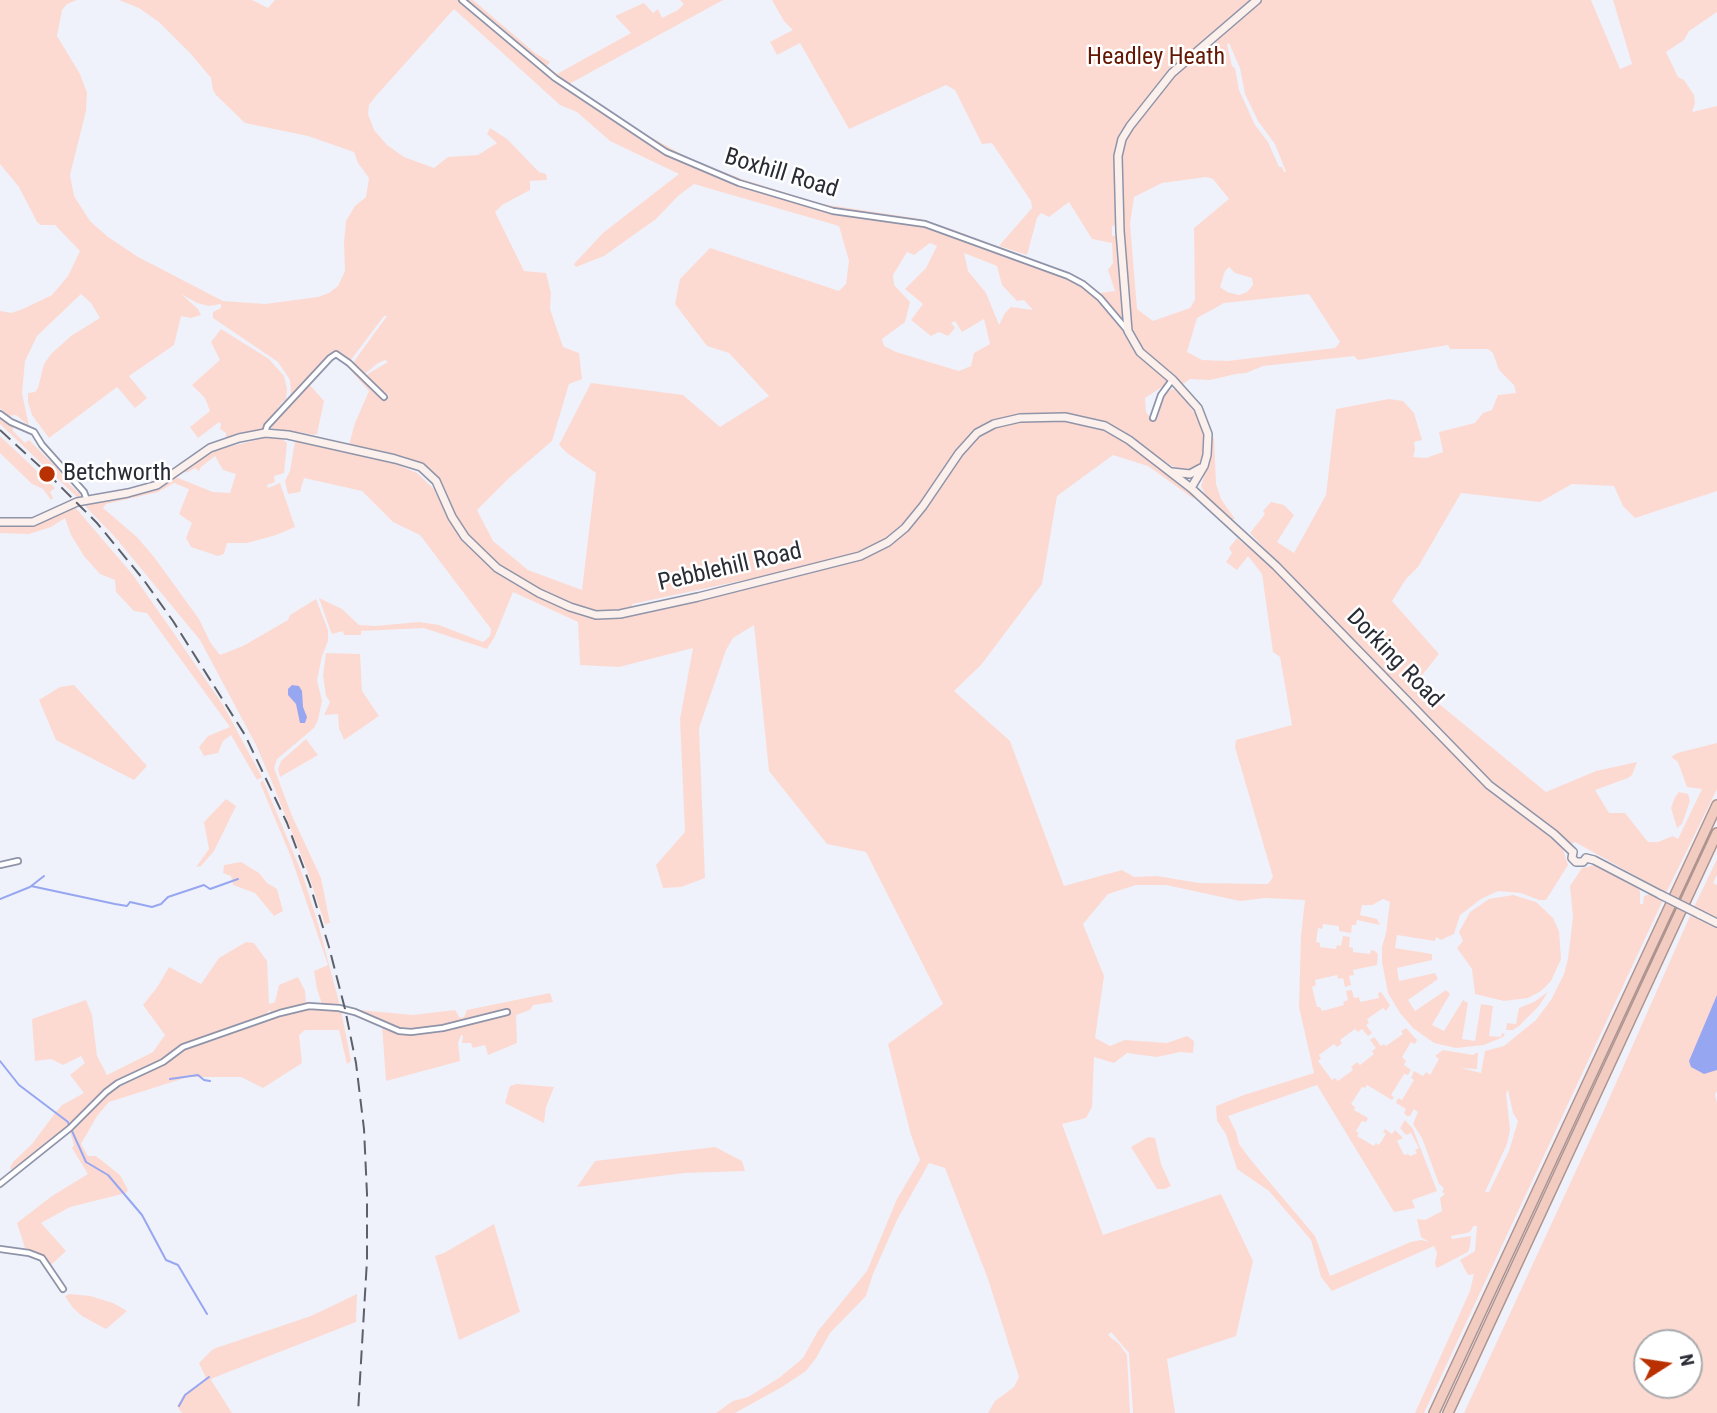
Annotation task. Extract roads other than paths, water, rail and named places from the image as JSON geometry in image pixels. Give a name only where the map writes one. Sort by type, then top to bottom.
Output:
[{"type":"highway","points":[[1434,1413],[1717,805]]},
{"type":"highway","points":[[1448,1413],[1717,833]]},
{"type":"main road","points":[[1191,488],[1204,466],[1208,445],[1206,425],[1198,408],[1173,380],[1140,352],[1128,331],[1118,156],[1122,139],[1172,73],[1257,0]]},
{"type":"main road","name":"Pebblehill Road","points":[[265,432],[395,459],[421,467],[436,481],[452,517],[465,537],[497,568],[539,593],[596,615],[620,614],[698,597],[860,556],[888,542],[905,528],[959,453],[977,433],[994,424],[1020,418],[1065,417],[1116,432],[1191,488]]},
{"type":"main road","points":[[0,522],[33,522],[70,504],[157,485],[210,448],[265,432]]},
{"type":"main road","points":[[1172,472],[1189,474],[1204,466]]},
{"type":"main road","name":"Dorking Road","points":[[1191,488],[1276,566],[1489,785],[1554,834],[1573,852],[1581,850],[1586,858],[1717,923]]},
{"type":"street","name":"Boxhill Road","points":[[462,0],[555,78],[666,152],[739,183],[833,211],[925,223],[1068,276],[1100,298],[1128,331]]},
{"type":"street","points":[[1117,320],[1125,315]]},
{"type":"street","points":[[265,432],[267,426],[336,354],[384,397]]},
{"type":"street","points":[[1153,418],[1161,395],[1173,380]]},
{"type":"street","points":[[0,414],[34,432],[42,445],[84,492],[87,500]]},
{"type":"street","points":[[0,865],[18,861]]},
{"type":"street","points":[[0,1184],[70,1128],[118,1083],[163,1062],[183,1047],[280,1013],[309,1006],[339,1008],[399,1031],[411,1032],[436,1029],[507,1012]]},
{"type":"street","points":[[0,1250],[29,1253],[42,1258],[63,1289]]},
{"type":"water","points":[[292,685],[299,686],[302,691],[307,717],[305,723],[300,723],[296,704],[288,695],[288,689]]},
{"type":"water","points":[[1717,995],[1717,1070],[1704,1074],[1691,1067],[1689,1061]]},
{"type":"waterway","points":[[0,899],[30,887],[44,876]]},
{"type":"waterway","points":[[31,886],[115,904],[127,906],[130,902],[152,907],[161,904],[168,897],[204,885],[210,889],[238,879]]},
{"type":"waterway","points":[[0,1061],[19,1085],[69,1125]]},
{"type":"waterway","points":[[170,1079],[198,1075],[210,1081]]},
{"type":"waterway","points":[[72,1131],[86,1162],[108,1175],[142,1215],[166,1260],[178,1265],[207,1314]]},
{"type":"waterway","points":[[179,1406],[185,1395],[209,1377]]},
{"type":"railway","points":[[0,430],[97,523],[173,621],[245,735],[287,823],[310,885],[345,1009],[356,1063],[364,1129],[367,1260],[358,1413]]},
{"type":"place","name":"Betchworth","points":[[47,474]]},
{"type":"park label","name":"Headley Heath","points":[[1156,58]]}]
